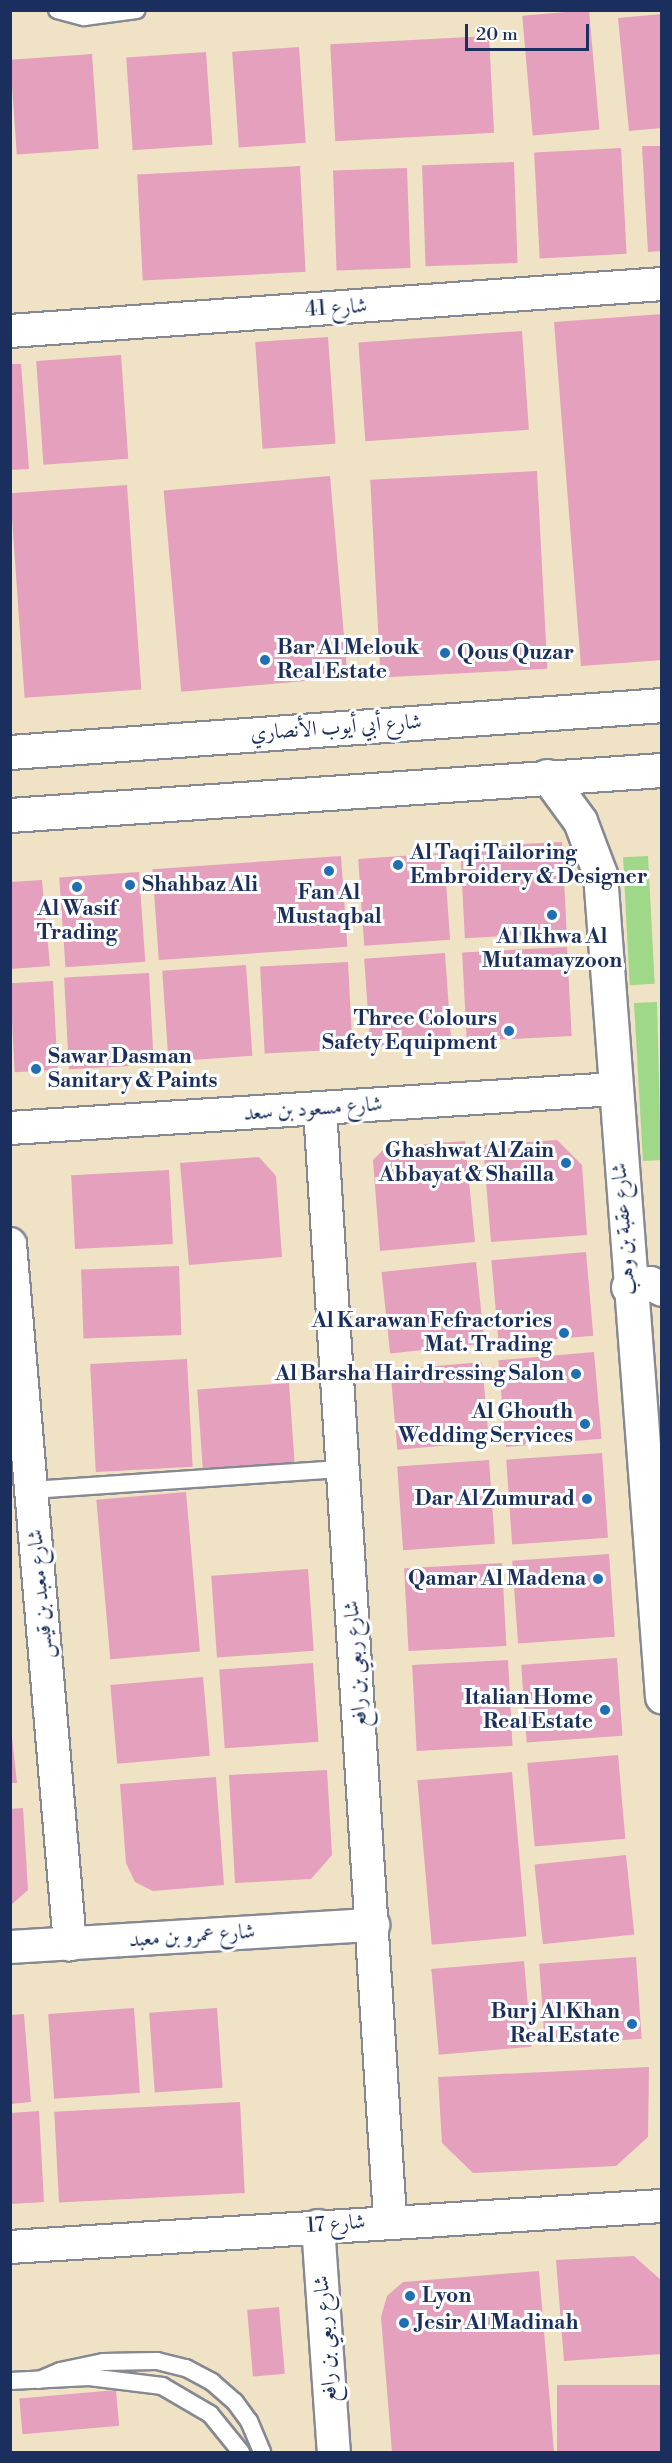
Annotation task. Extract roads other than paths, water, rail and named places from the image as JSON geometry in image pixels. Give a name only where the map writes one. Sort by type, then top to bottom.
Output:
[{"type":"street","name":"شارع 41","points":[[10,331],[662,284]]},
{"type":"street","name":"شارع أبي أيوب الأنصاري","points":[[10,752],[662,705]]},
{"type":"street","points":[[10,815],[547,776],[662,770]]},
{"type":"street","name":"شارع عقبة بن وهب","points":[[547,776],[580,821],[600,874],[628,1287],[662,1697]]},
{"type":"street","name":"شارع مسعود بن سعد","points":[[10,1128],[615,1089]]},
{"type":"street","name":"شارع ربعي بن رافع","points":[[320,1109],[390,2220]]},
{"type":"street","name":"شارع معبد بن قيس","points":[[10,1244],[19,1444],[32,1490],[70,1944]]},
{"type":"street","points":[[628,1287],[650,1283],[662,1289]]},
{"type":"street","name":"شارع عمرو بن معبد","points":[[10,1947],[373,1925]]},
{"type":"street","name":"شارع 17","points":[[10,2247],[390,2220],[662,2206]]},
{"type":"street","name":"شارع ربعي بن رافع","points":[[318,2226],[334,2452]]},
{"type":"lane","points":[[57,10],[84,17],[137,10]]},
{"type":"lane","points":[[32,1490],[343,1469]]},
{"type":"lane","points":[[39,2380],[60,2371],[103,2362],[157,2361],[186,2368],[212,2382],[235,2402],[249,2421],[262,2452]]},
{"type":"lane","points":[[10,2381],[89,2377],[162,2386],[210,2414],[241,2452]]},
{"type":"place","name":"Qous Quzar","points":[[445,653]]},
{"type":"place","name":"Bar Al Melouk Real Estate","points":[[265,660]]},
{"type":"place","name":"Al Taqi Tailoring Embroidery & Designer","points":[[398,865]]},
{"type":"place","name":"Fan Al Mustaqbal","points":[[329,871]]},
{"type":"place","name":"Shahbaz Ali","points":[[130,885]]},
{"type":"place","name":"Al Wasif Trading","points":[[77,887]]},
{"type":"place","name":"Al Ikhwa Al Mutamayzoon","points":[[552,915]]},
{"type":"place","name":"Three Colours Safety Equipment","points":[[509,1031]]},
{"type":"place","name":"Sawar Dasman Sanitary & Paints","points":[[36,1069]]},
{"type":"place","name":"Ghashwat Al Zain Abbayat & Shailla","points":[[566,1163]]},
{"type":"place","name":"Al Karawan Fefractories Mat. Trading","points":[[564,1333]]},
{"type":"place","name":"Al Barsha Hairdressing Salon","points":[[576,1374]]},
{"type":"place","name":"Al Ghouth Wedding Services","points":[[585,1424]]},
{"type":"place","name":"Dar Al Zumurad","points":[[587,1499]]},
{"type":"place","name":"Qamar Al Madena","points":[[598,1579]]},
{"type":"place","name":"Italian Home Real Estate","points":[[605,1710]]},
{"type":"place","name":"Burj Al Khan Real Estate","points":[[632,2024]]},
{"type":"place","name":"Lyon","points":[[410,2296]]},
{"type":"place","name":"Jesir Al Madinah","points":[[404,2323]]}]
